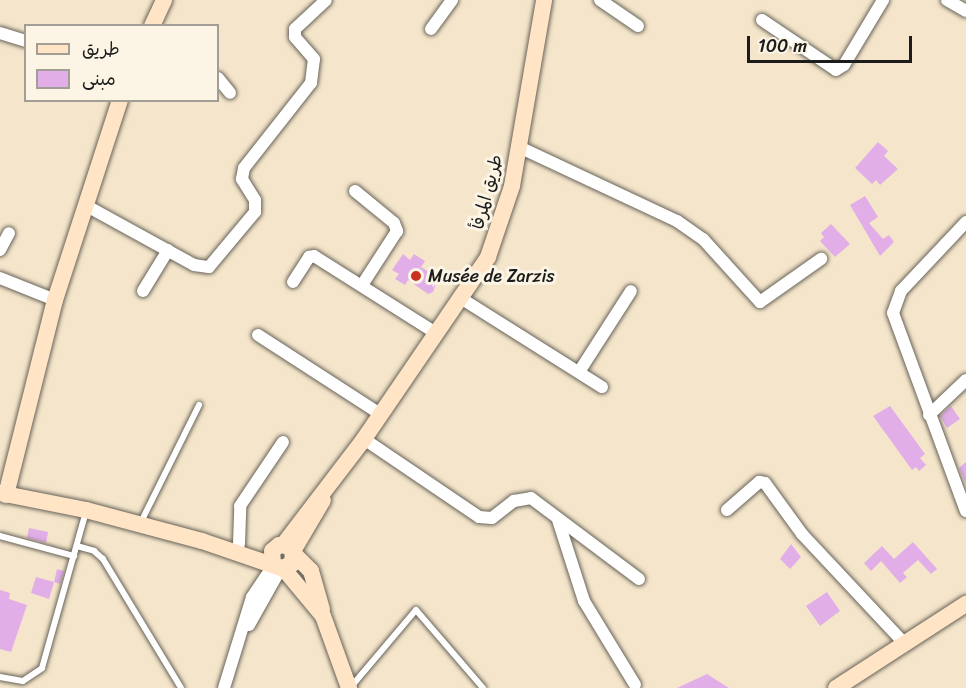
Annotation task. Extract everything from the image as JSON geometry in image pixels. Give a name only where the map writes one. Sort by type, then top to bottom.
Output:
[{"type":"street","points":[[86,205],[205,268],[218,259],[255,212],[255,200],[242,179],[244,168],[311,83],[314,59],[296,37],[295,29],[326,0]]},
{"type":"street","points":[[431,29],[452,0]]},
{"type":"street","name":"طريق المرفأ","points":[[327,488],[364,439],[434,332],[488,257],[501,226],[519,147],[544,0]]},
{"type":"street","points":[[600,0],[638,26]]},
{"type":"street","points":[[762,20],[836,70],[844,65],[883,0]]},
{"type":"street","points":[[947,0],[966,11]]},
{"type":"street","points":[[153,24],[161,2]]},
{"type":"street","points":[[0,33],[24,40]]},
{"type":"street","points":[[219,79],[230,93]]},
{"type":"street","points":[[119,102],[55,300],[3,494],[86,510],[202,541],[307,564],[314,579]]},
{"type":"street","points":[[519,147],[677,221],[703,239],[760,302],[821,259]]},
{"type":"street","points":[[355,191],[394,223],[397,231],[362,285]]},
{"type":"street","points":[[966,222],[895,300],[894,323],[966,512]]},
{"type":"street","points":[[0,250],[9,233]]},
{"type":"street","points":[[143,291],[168,250]]},
{"type":"street","points":[[292,282],[314,256],[434,332]]},
{"type":"street","points":[[0,278],[55,300]]},
{"type":"street","points":[[579,372],[631,291]]},
{"type":"street","points":[[459,297],[602,387]]},
{"type":"street","points":[[258,334],[380,414]]},
{"type":"street","points":[[929,415],[966,380]]},
{"type":"street","points":[[364,439],[479,517],[492,518],[525,497],[639,579]]},
{"type":"street","points":[[239,544],[240,506],[283,442]]},
{"type":"street","points":[[727,510],[759,482],[765,483],[802,534],[905,644]]},
{"type":"street","points":[[327,488],[314,520],[310,550],[323,616],[350,688]]},
{"type":"street","points":[[282,558],[327,488]]},
{"type":"street","points":[[224,688],[258,585],[314,520]]},
{"type":"street","points":[[558,520],[584,602],[635,685]]},
{"type":"street","points":[[202,541],[239,544],[282,558],[323,616]]},
{"type":"street","points":[[836,688],[966,604]]},
{"type":"lane","points":[[140,525],[199,405]]},
{"type":"lane","points":[[0,677],[23,681],[42,668],[86,510]]},
{"type":"lane","points":[[0,536],[75,556]]},
{"type":"lane","points":[[77,546],[94,551],[103,559],[181,688]]},
{"type":"lane","points":[[350,688],[416,610],[483,688]]},
{"type":"building","points":[[878,142],[888,151],[884,156],[898,169],[880,185],[876,180],[872,184],[855,168]]},
{"type":"building","points":[[865,196],[878,217],[869,223],[883,239],[889,235],[894,242],[880,256],[850,205]]},
{"type":"building","points":[[831,224],[850,244],[835,257],[820,241],[824,237],[821,233]]},
{"type":"building","name":"Musée de Zarzis","points":[[403,254],[410,260],[414,254],[425,261],[421,267],[438,278],[433,292],[428,294],[408,280],[405,285],[395,279],[399,274],[392,270]]},
{"type":"building","points":[[890,406],[925,454],[920,458],[926,465],[919,471],[916,467],[912,470],[873,416]]},
{"type":"building","points":[[951,406],[960,419],[947,428],[940,416]]},
{"type":"building","points":[[966,462],[966,484],[959,468]]},
{"type":"building","points":[[29,528],[48,532],[46,543],[27,538]]},
{"type":"building","points":[[913,542],[937,569],[931,574],[918,560],[903,573],[907,577],[900,583],[881,561],[871,571],[864,563],[882,546],[894,559]]},
{"type":"building","points":[[791,544],[801,557],[790,569],[780,559]]},
{"type":"building","points":[[57,569],[64,571],[60,584],[54,582]]},
{"type":"building","points":[[36,577],[54,582],[49,599],[31,593]]},
{"type":"building","points":[[0,590],[10,593],[9,599],[27,605],[11,652],[0,649]]},
{"type":"building","points":[[827,592],[840,611],[820,626],[806,606]]},
{"type":"building","points":[[707,674],[729,688],[677,688]]},
{"type":"place","name":"Musée de Zarzis","points":[[416,276]]}]
